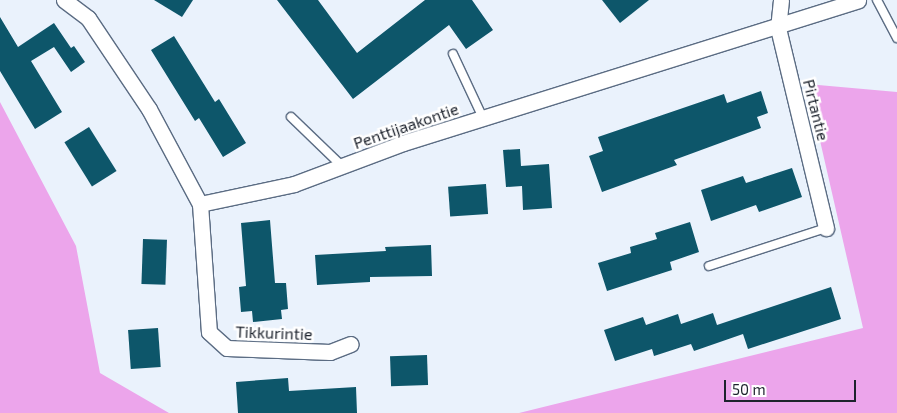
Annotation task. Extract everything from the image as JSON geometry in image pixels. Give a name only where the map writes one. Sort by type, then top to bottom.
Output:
[{"type":"street","points":[[64,0],[88,18],[127,76],[149,109],[200,204]]},
{"type":"street","name":"Pirtantie","points":[[781,0],[778,28],[826,228]]},
{"type":"street","name":"Penttijaakontie","points":[[200,204],[294,184],[483,118],[778,28],[858,0]]},
{"type":"street","name":"Tikkurintie","points":[[200,204],[209,332],[227,348],[330,352],[351,344]]},
{"type":"lane","points":[[877,0],[897,38]]},
{"type":"lane","points":[[453,54],[483,118]]},
{"type":"lane","points":[[291,118],[342,166]]},
{"type":"lane","points":[[709,266],[826,228]]},
{"type":"shaded area","points":[[807,84],[897,92],[897,413],[519,413],[863,328]]},
{"type":"shaded area","points":[[0,102],[76,246],[100,373],[169,413],[0,413]]},
{"type":"building","points":[[154,0],[193,0],[182,17]]},
{"type":"building","points":[[277,0],[318,0],[357,53],[425,0],[472,0],[493,30],[466,49],[449,25],[353,99]]},
{"type":"building","points":[[602,0],[649,0],[620,23]]},
{"type":"building","points":[[0,17],[18,47],[54,23],[71,48],[74,46],[85,62],[71,72],[54,47],[31,61],[62,112],[35,129],[0,71]]},
{"type":"building","points":[[174,36],[215,102],[219,99],[246,143],[223,157],[199,118],[195,121],[151,50]]},
{"type":"building","points":[[761,91],[768,113],[757,117],[761,128],[674,160],[677,165],[602,192],[589,156],[603,151],[598,137],[724,94],[727,103]]},
{"type":"building","points":[[89,127],[117,171],[92,186],[64,142]]},
{"type":"building","points":[[520,149],[521,166],[549,164],[552,208],[523,210],[522,186],[506,187],[503,150]]},
{"type":"building","points":[[792,168],[802,197],[759,212],[756,205],[711,221],[701,190],[743,176],[746,183]]},
{"type":"building","points":[[486,184],[488,214],[450,217],[448,187]]},
{"type":"building","points":[[270,220],[275,283],[286,283],[288,309],[281,310],[282,319],[253,322],[252,311],[241,312],[239,287],[246,286],[241,223]]},
{"type":"building","points":[[690,222],[699,252],[670,262],[672,270],[607,291],[598,263],[631,253],[630,247],[657,239],[655,233]]},
{"type":"building","points":[[143,239],[167,240],[165,285],[141,284]]},
{"type":"building","points":[[431,245],[432,276],[370,277],[370,282],[317,285],[315,255],[386,251],[385,247]]},
{"type":"building","points":[[831,287],[841,319],[748,349],[743,334],[694,351],[691,344],[654,356],[652,349],[615,361],[604,330],[643,317],[646,325],[678,314],[681,324],[713,313],[717,325]]},
{"type":"building","points":[[158,328],[161,367],[131,369],[128,330]]},
{"type":"building","points":[[427,355],[428,385],[391,386],[390,356]]},
{"type":"building","points":[[288,378],[289,391],[356,387],[357,413],[238,413],[236,382]]}]
